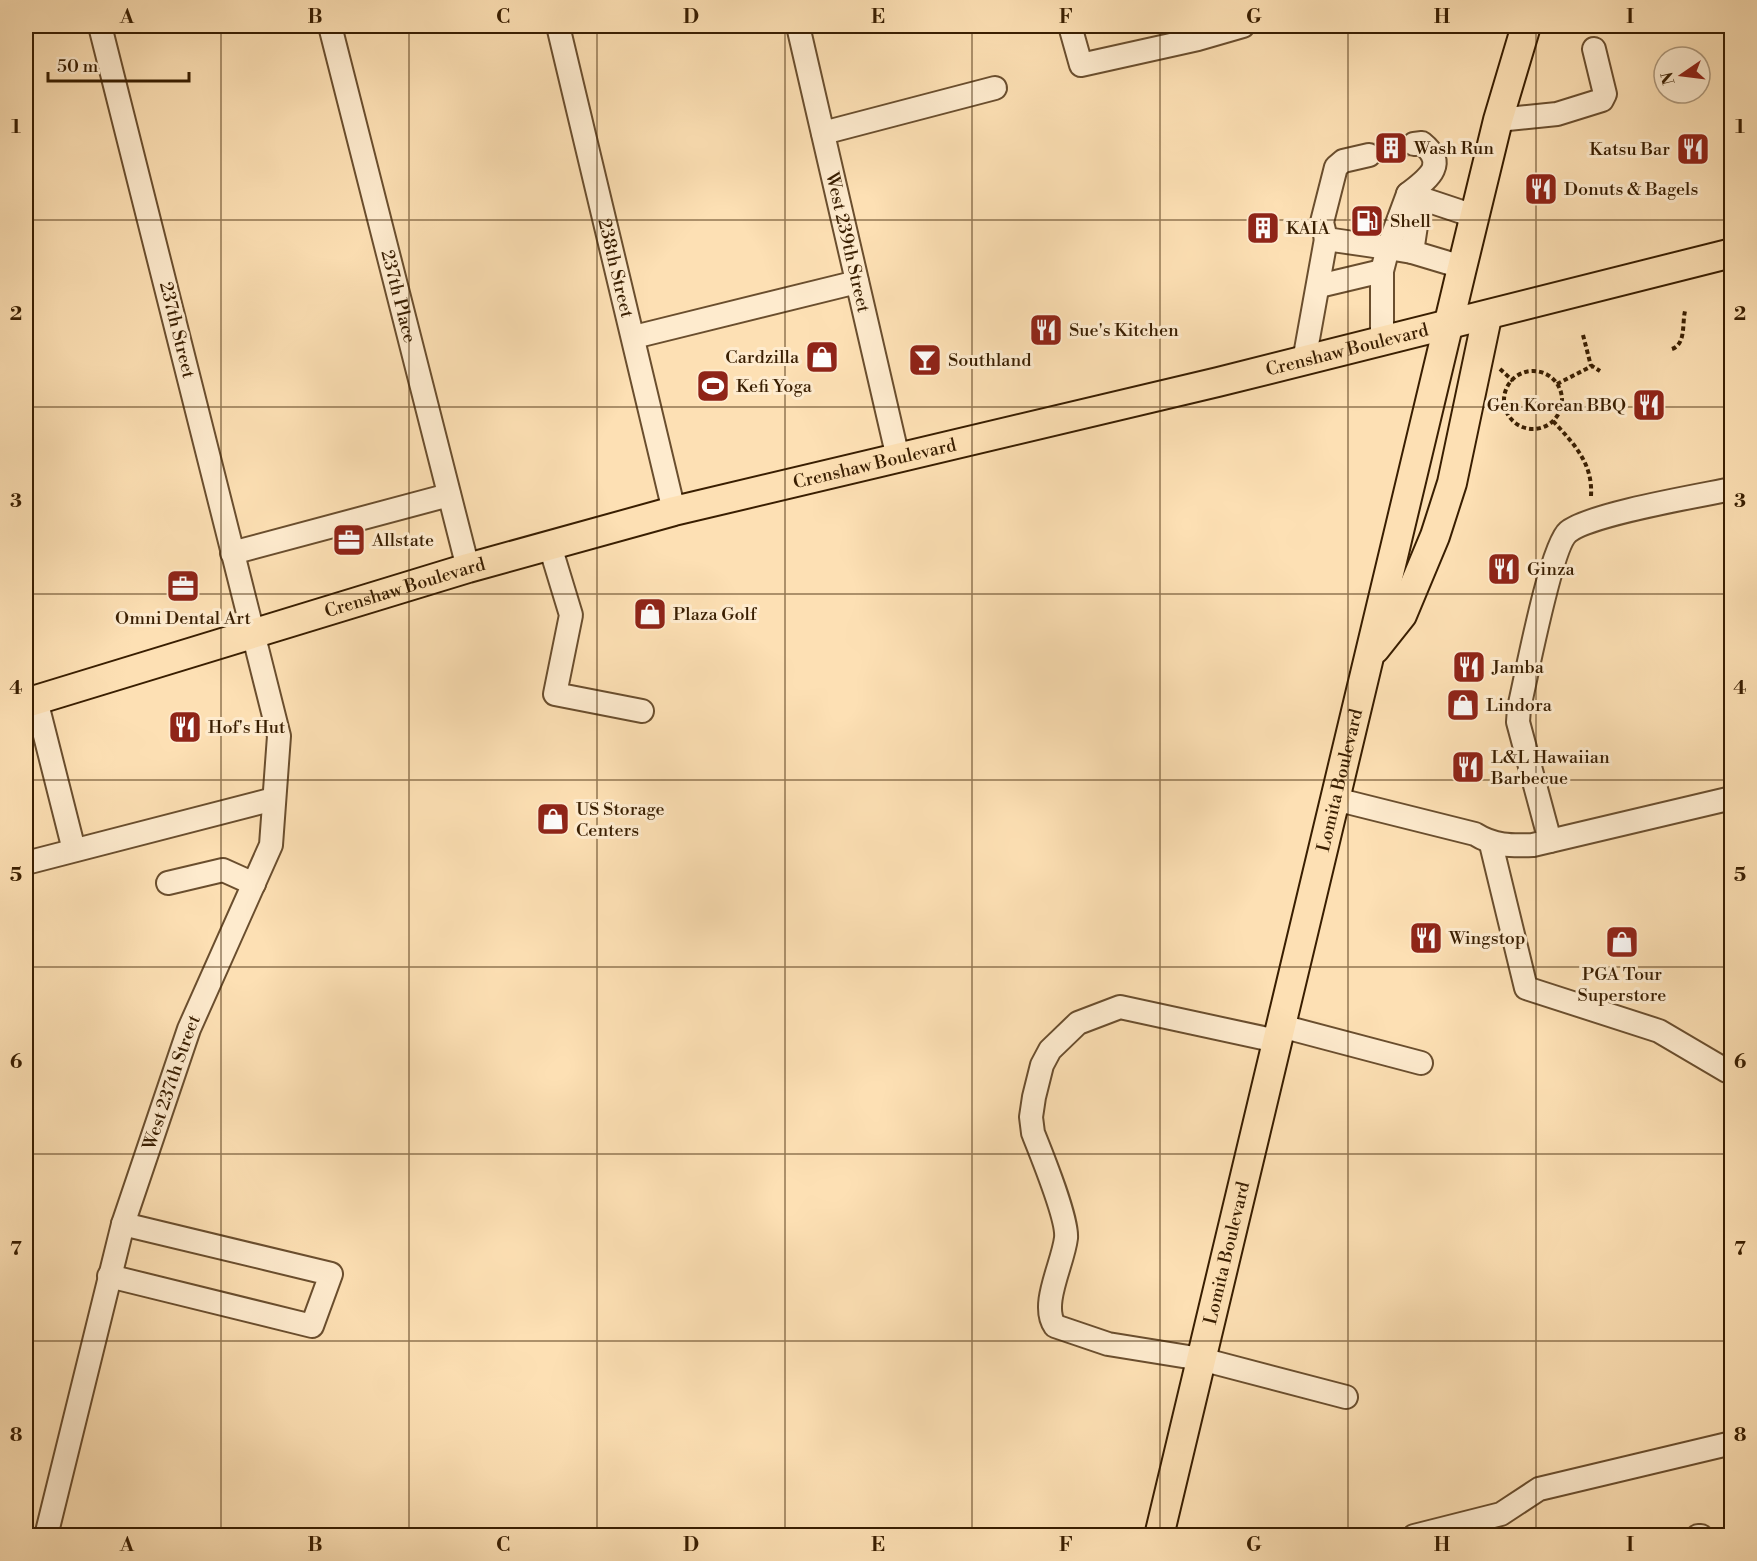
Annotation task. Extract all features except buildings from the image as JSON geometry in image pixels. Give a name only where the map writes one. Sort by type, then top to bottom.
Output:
[{"type":"main road","name":"Lomita Boulevard","points":[[1159,1536],[1447,326],[1498,120],[1526,26]]},
{"type":"main road","name":"Crenshaw Boulevard","points":[[29,698],[253,635],[468,568],[674,511],[1487,317],[1731,253]]},
{"type":"main road","points":[[1370,656],[1402,615],[1435,536],[1452,483],[1487,317]]},
{"type":"street","name":"237th Street","points":[[100,26],[253,635]]},
{"type":"street","name":"237th Place","points":[[330,26],[468,568]]},
{"type":"street","name":"238th Street","points":[[558,26],[674,511]]},
{"type":"street","name":"West 239th Street","points":[[798,26],[898,458]]},
{"type":"street","points":[[1070,26],[1081,65],[1198,39],[1244,26]]},
{"type":"street","points":[[1498,120],[1557,114],[1602,100],[1605,94],[1594,49]]},
{"type":"street","points":[[823,133],[995,88]]},
{"type":"street","points":[[1382,342],[1382,271],[1388,248],[1414,196],[1431,176],[1435,165],[1431,150],[1422,143],[1414,144]]},
{"type":"street","points":[[1304,361],[1326,239],[1322,222],[1336,167],[1343,161],[1369,154]]},
{"type":"street","points":[[1414,196],[1474,216]]},
{"type":"street","points":[[1412,252],[1414,196]]},
{"type":"street","points":[[1326,239],[1412,252],[1462,267]]},
{"type":"street","points":[[1319,286],[1382,271]]},
{"type":"street","points":[[634,337],[857,282]]},
{"type":"street","points":[[1550,841],[1519,729],[1519,715],[1555,560],[1566,534],[1591,521],[1731,489]]},
{"type":"street","points":[[232,553],[449,495]]},
{"type":"street","points":[[550,546],[571,615],[555,694],[642,711]]},
{"type":"street","name":"West 237th Street","points":[[46,1536],[123,1224],[189,1029],[271,845],[279,736],[253,635]]},
{"type":"street","points":[[29,698],[74,850]]},
{"type":"street","points":[[1335,799],[1474,834],[1491,844],[1511,846],[1550,841],[1731,798]]},
{"type":"street","points":[[26,863],[274,799]]},
{"type":"street","points":[[1491,844],[1526,988],[1659,1031],[1727,1071],[1731,1070]]},
{"type":"street","points":[[168,883],[223,870],[254,884]]},
{"type":"street","points":[[1346,1397],[1201,1359],[1108,1344],[1055,1326],[1050,1319],[1049,1302],[1061,1267],[1066,1235],[1033,1133],[1031,1117],[1034,1097],[1042,1065],[1050,1050],[1078,1023],[1120,1007],[1279,1034],[1421,1063]]},
{"type":"street","points":[[109,1276],[312,1326],[331,1274],[123,1224]]},
{"type":"street","points":[[1414,1536],[1501,1515],[1539,1489],[1731,1443]]},
{"type":"path","points":[[1672,349],[1678,347],[1682,340],[1685,310]]},
{"type":"path","points":[[1582,335],[1591,366],[1600,371]]},
{"type":"path","points":[[1557,384],[1591,366]]},
{"type":"path","points":[[1499,368],[1513,381]]},
{"type":"path","points":[[1527,372],[1536,372],[1545,374],[1557,384],[1562,404],[1553,421],[1536,429],[1517,424],[1506,408],[1504,399],[1513,381],[1527,372]]},
{"type":"path","points":[[1553,421],[1583,457],[1592,480],[1591,496]]},
{"type":"tunnel","points":[[1369,155],[1414,144]]},
{"type":"place","name":"Wash Run","points":[[1391,148]]},
{"type":"place","name":"Katsu Bar","points":[[1693,149]]},
{"type":"place","name":"Donuts & Bagels","points":[[1541,189]]},
{"type":"place","name":"Shell","points":[[1367,221]]},
{"type":"place","name":"KAIA","points":[[1263,228]]},
{"type":"place","name":"Sue's Kitchen","points":[[1046,330]]},
{"type":"place","name":"Cardzilla","points":[[822,357]]},
{"type":"place","name":"Southland","points":[[925,360]]},
{"type":"place","name":"Kefi Yoga","points":[[713,386]]},
{"type":"place","name":"Gen Korean BBQ","points":[[1649,405]]},
{"type":"place","name":"Allstate","points":[[349,540]]},
{"type":"place","name":"Ginza","points":[[1504,569]]},
{"type":"place","name":"Omni Dental Art","points":[[183,586]]},
{"type":"place","name":"Plaza Golf","points":[[650,614]]},
{"type":"place","name":"Jamba","points":[[1469,667]]},
{"type":"place","name":"Lindora","points":[[1463,705]]},
{"type":"place","name":"Hof's Hut","points":[[185,727]]},
{"type":"place","name":"L&L Hawaiian Barbecue","points":[[1468,767]]},
{"type":"place","name":"US Storage Centers","points":[[553,819]]},
{"type":"place","name":"Wingstop","points":[[1426,938]]},
{"type":"place","name":"PGA Tour Superstore","points":[[1622,942]]}]
